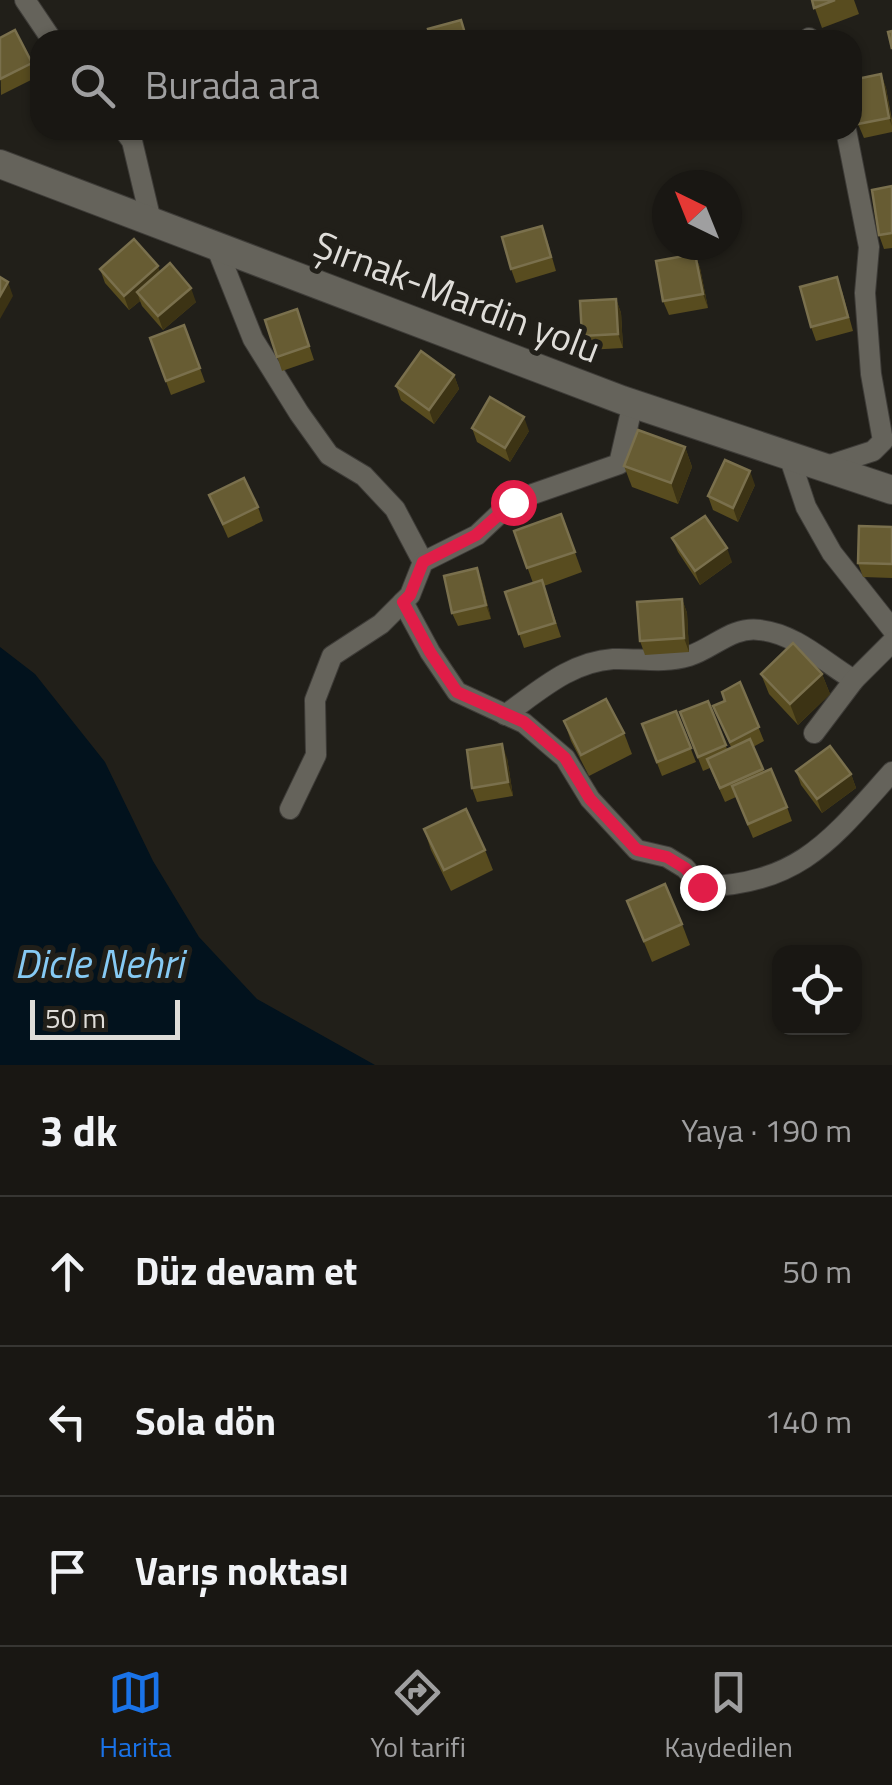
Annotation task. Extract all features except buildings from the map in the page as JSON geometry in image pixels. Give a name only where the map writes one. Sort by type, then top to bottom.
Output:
[{"type":"main road","name":"Şırnak-Mardin yolu","points":[[0,164],[633,403],[892,490]]},
{"type":"street","points":[[25,0],[45,30]]},
{"type":"street","points":[[131,140],[151,221]]},
{"type":"street","points":[[824,468],[873,451],[883,441],[871,374],[866,309],[868,247],[848,140]]},
{"type":"street","points":[[216,246],[253,339],[299,413],[328,455],[364,476],[394,510],[423,562]]},
{"type":"street","points":[[290,808],[316,756],[314,700],[332,656],[381,624],[410,595],[423,562],[476,535],[513,502],[619,464],[633,403]]},
{"type":"street","points":[[789,456],[806,507],[832,552],[892,629]]},
{"type":"street","points":[[403,602],[457,692],[524,722],[565,758],[590,799],[637,850],[667,857],[685,868],[702,887],[734,886],[783,871],[798,862],[827,844],[892,772]]},
{"type":"street","points":[[505,715],[584,663],[614,659],[655,662],[692,656],[730,634],[757,629],[790,636],[854,680]]},
{"type":"street","points":[[814,733],[854,680],[892,642]]},
{"type":"water","name":"Dicle Nehri","points":[[0,647],[35,674],[105,762],[153,861],[199,937],[257,999],[375,1065],[0,1065]]},
{"type":"route","points":[[513,502],[476,535],[423,562],[410,595],[403,602],[457,692],[524,722],[565,758],[590,799],[637,850],[667,857],[685,868],[702,887]]}]
